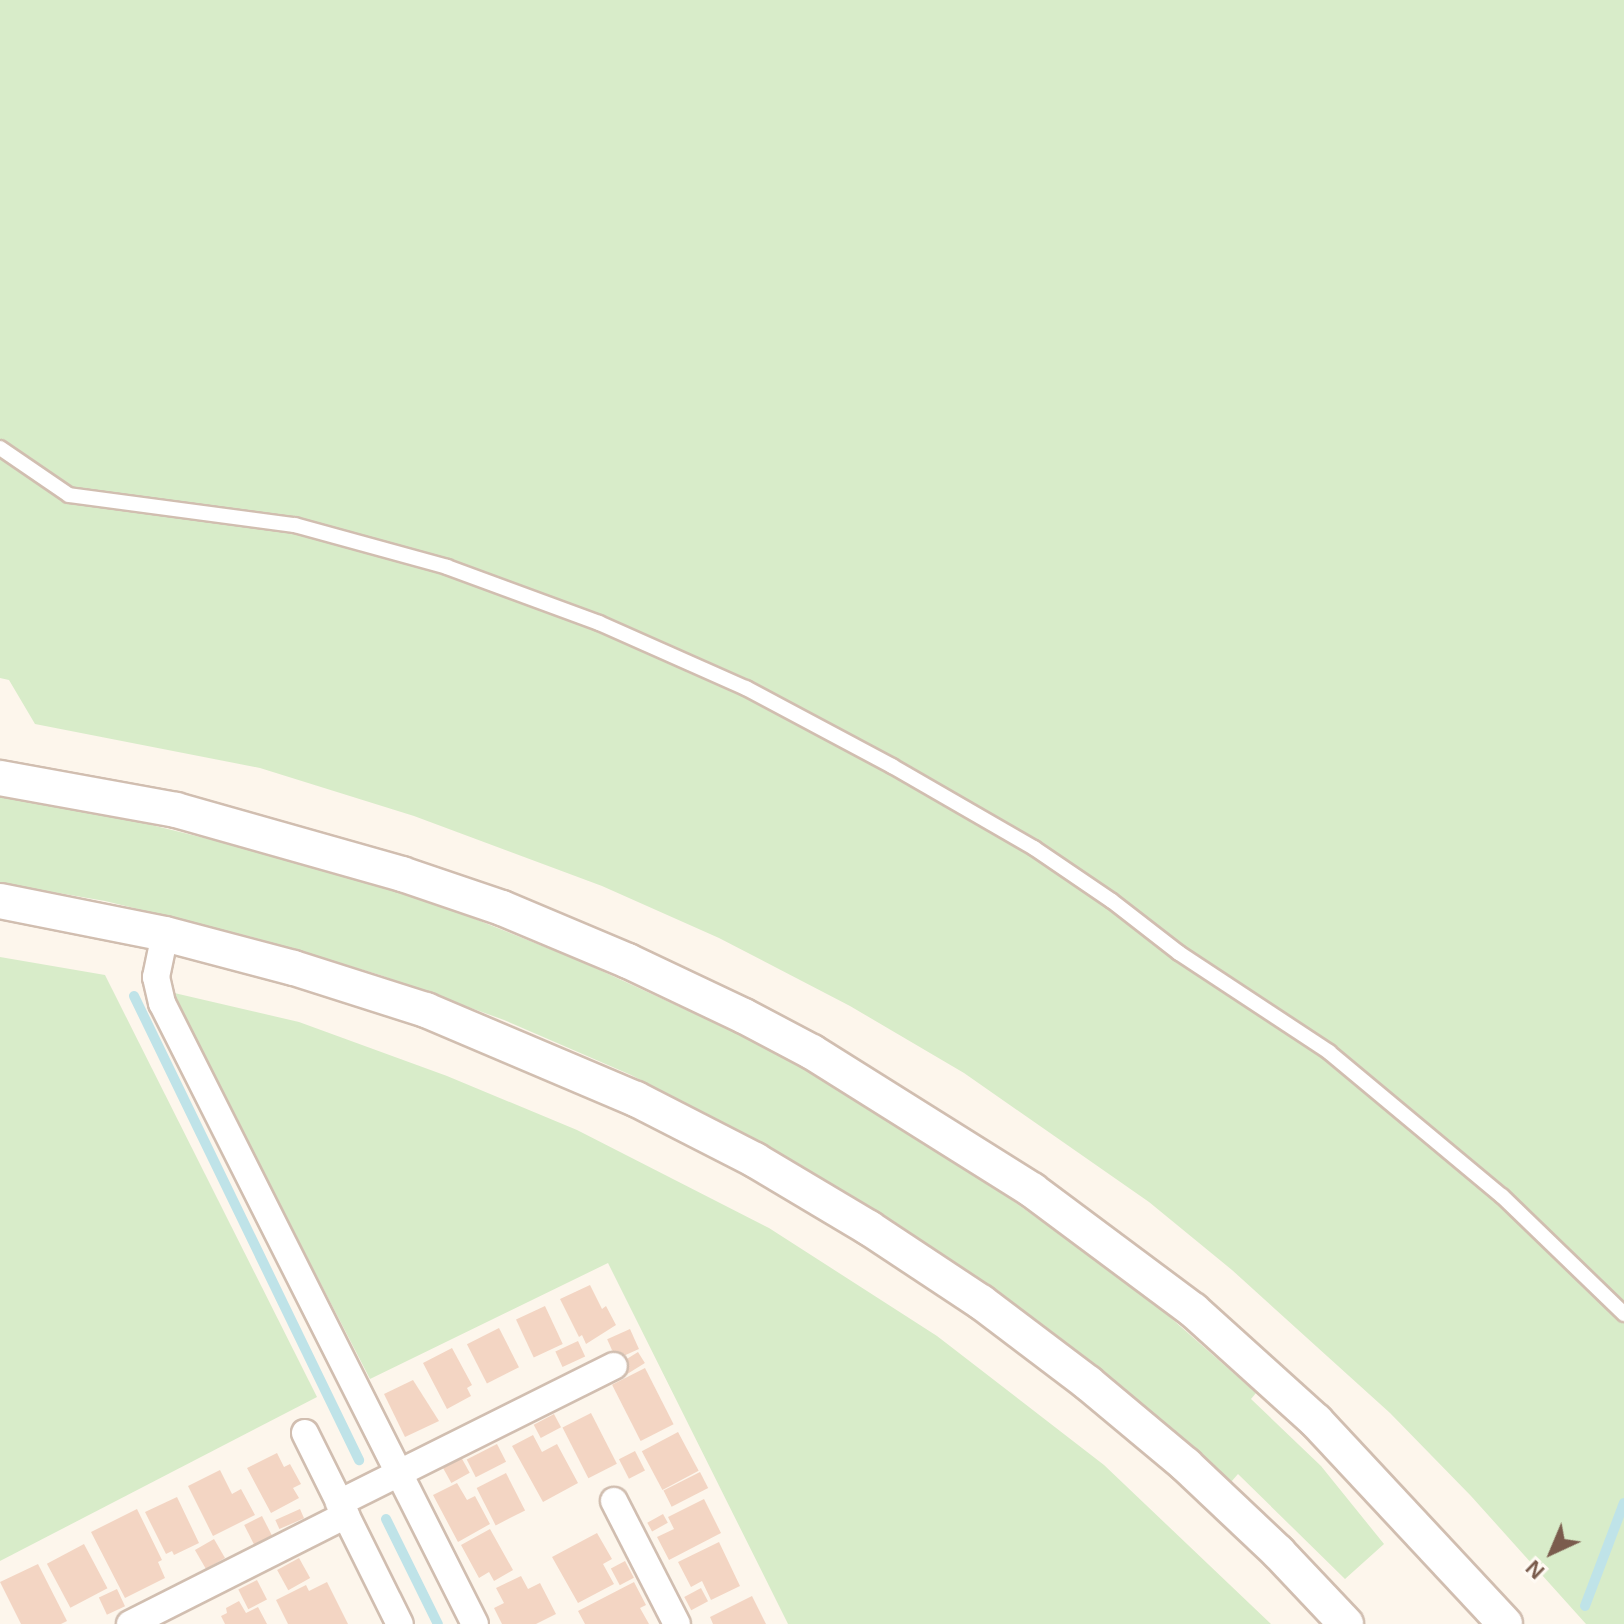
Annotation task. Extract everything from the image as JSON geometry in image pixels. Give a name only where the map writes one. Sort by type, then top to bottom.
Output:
[{"type":"street","points":[[0,778],[176,810],[402,874],[502,908],[744,1016],[954,1140],[1113,1248],[1193,1310],[1316,1421],[1505,1624]]},
{"type":"street","points":[[0,901],[165,934],[294,968],[426,1010],[636,1099],[755,1160],[869,1228],[981,1302],[1088,1383],[1186,1465],[1278,1552],[1346,1624]]},
{"type":"street","points":[[165,934],[156,977],[162,1003],[475,1624]]},
{"type":"street","points":[[130,1624],[342,1509],[400,1474],[614,1366]]},
{"type":"street","points":[[305,1433],[394,1622]]},
{"type":"street","points":[[1384,1491],[1429,1571],[1475,1624]]},
{"type":"street","points":[[614,1501],[677,1624]]},
{"type":"lane","points":[[0,448],[69,495],[295,525],[447,567],[599,623],[746,688],[1034,848],[1112,901],[1179,953],[1329,1052],[1502,1196],[1624,1314]]},
{"type":"green space","points":[[0,0],[1624,0],[1624,1624],[1586,1624],[1471,1496],[1390,1413],[1232,1270],[1149,1202],[964,1073],[850,1006],[719,938],[602,886],[414,816],[260,768],[35,724],[9,680],[0,678]]},
{"type":"green space","points":[[0,796],[107,814],[285,858],[435,903],[580,961],[754,1041],[869,1106],[995,1188],[1146,1296],[1256,1393],[1251,1399],[1321,1466],[1384,1544],[1345,1579],[1238,1474],[1231,1482],[1136,1399],[1022,1310],[898,1224],[781,1154],[631,1075],[504,1020],[380,975],[252,937],[105,901],[0,883]]},
{"type":"green space","points":[[0,957],[105,975],[317,1397],[0,1561]]},
{"type":"green space","points":[[170,992],[299,1022],[447,1076],[577,1130],[769,1228],[937,1336],[1104,1465],[1271,1624],[788,1624],[608,1263],[370,1379]]},
{"type":"building","points":[[590,1285],[602,1309],[606,1306],[616,1325],[586,1344],[582,1335],[579,1337],[560,1299]]},
{"type":"building","points":[[545,1306],[563,1344],[534,1358],[516,1320]]},
{"type":"building","points":[[499,1328],[519,1367],[487,1384],[467,1344]]},
{"type":"building","points":[[630,1329],[639,1349],[616,1359],[607,1339]]},
{"type":"building","points":[[578,1341],[585,1356],[563,1367],[555,1352]]},
{"type":"building","points":[[452,1348],[472,1385],[467,1388],[471,1396],[447,1409],[423,1363]]},
{"type":"building","points":[[638,1352],[645,1363],[623,1377],[616,1366]]},
{"type":"building","points":[[645,1368],[674,1424],[641,1441],[612,1385]]},
{"type":"building","points":[[413,1380],[439,1421],[405,1437],[384,1394]]},
{"type":"building","points":[[591,1413],[617,1464],[588,1478],[562,1428]]},
{"type":"building","points":[[554,1414],[561,1427],[541,1438],[534,1425]]},
{"type":"building","points":[[678,1432],[699,1471],[662,1490],[642,1451]]},
{"type":"building","points":[[533,1435],[542,1452],[557,1444],[578,1483],[543,1502],[512,1446]]},
{"type":"building","points":[[497,1444],[506,1462],[476,1477],[467,1459]]},
{"type":"building","points":[[635,1451],[645,1471],[629,1479],[619,1459]]},
{"type":"building","points":[[277,1453],[284,1467],[290,1464],[301,1484],[293,1488],[299,1498],[271,1513],[247,1468]]},
{"type":"building","points":[[461,1457],[470,1473],[451,1483],[443,1467]]},
{"type":"building","points":[[220,1470],[232,1494],[241,1489],[255,1515],[213,1536],[188,1486]]},
{"type":"building","points":[[700,1472],[708,1488],[672,1507],[663,1491]]},
{"type":"building","points":[[506,1473],[525,1510],[496,1525],[477,1488]]},
{"type":"building","points":[[457,1483],[467,1500],[475,1496],[490,1524],[458,1542],[433,1495]]},
{"type":"building","points":[[177,1497],[199,1543],[174,1555],[172,1551],[166,1554],[145,1512]]},
{"type":"building","points":[[704,1499],[721,1533],[669,1560],[657,1537],[674,1529],[668,1517]]},
{"type":"building","points":[[137,1509],[162,1560],[158,1562],[165,1578],[125,1598],[91,1532]]},
{"type":"building","points":[[300,1509],[304,1518],[279,1529],[275,1520]]},
{"type":"building","points":[[663,1514],[668,1523],[652,1531],[647,1523]]},
{"type":"building","points":[[262,1516],[272,1536],[254,1545],[244,1525]]},
{"type":"building","points":[[490,1529],[513,1570],[494,1581],[489,1572],[479,1578],[461,1545]]},
{"type":"building","points":[[597,1533],[612,1559],[603,1564],[614,1584],[578,1603],[552,1557]]},
{"type":"building","points":[[214,1539],[225,1558],[206,1569],[195,1550]]},
{"type":"building","points":[[719,1542],[740,1586],[711,1600],[702,1581],[691,1587],[678,1562]]},
{"type":"building","points":[[84,1544],[107,1588],[70,1608],[47,1564]]},
{"type":"building","points":[[299,1558],[310,1578],[288,1590],[277,1570]]},
{"type":"building","points":[[625,1561],[634,1578],[620,1585],[611,1569]]},
{"type":"building","points":[[38,1564],[67,1621],[61,1624],[21,1624],[0,1582]]},
{"type":"building","points":[[521,1576],[528,1589],[540,1583],[556,1614],[536,1624],[502,1624],[494,1608],[504,1603],[496,1588]]},
{"type":"building","points":[[257,1580],[267,1600],[248,1609],[238,1590]]},
{"type":"building","points":[[327,1582],[348,1624],[288,1624],[276,1600],[306,1585],[309,1591]]},
{"type":"building","points":[[634,1582],[646,1605],[640,1608],[649,1624],[585,1624],[578,1611]]},
{"type":"building","points":[[701,1588],[708,1601],[691,1610],[684,1597]]},
{"type":"building","points":[[117,1589],[125,1606],[107,1615],[99,1597]]},
{"type":"building","points":[[752,1596],[766,1624],[713,1624],[710,1617]]},
{"type":"building","points":[[239,1601],[246,1613],[258,1607],[267,1624],[225,1624],[221,1616],[227,1613],[226,1608]]},
{"type":"waterway","points":[[134,996],[359,1460]]},
{"type":"waterway","points":[[1585,1606],[1624,1503]]},
{"type":"waterway","points":[[386,1519],[438,1624]]}]
